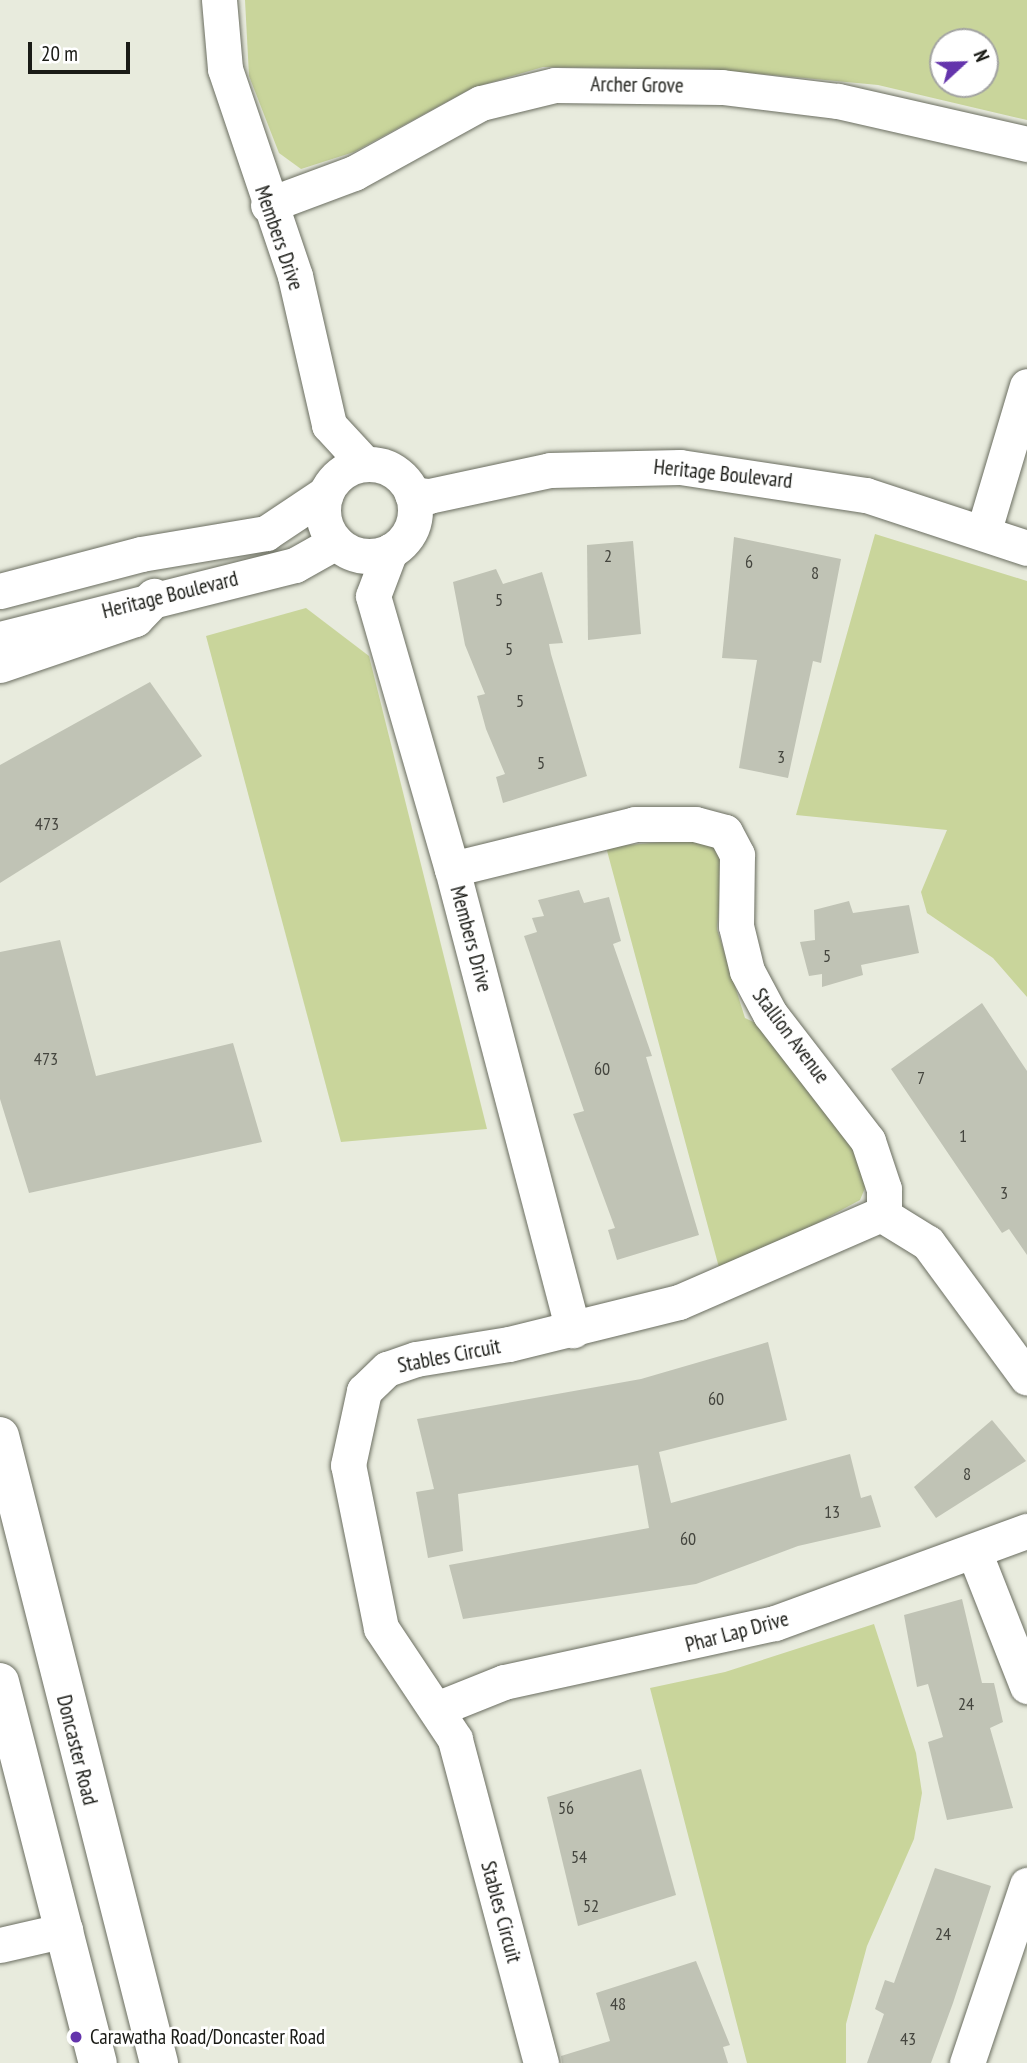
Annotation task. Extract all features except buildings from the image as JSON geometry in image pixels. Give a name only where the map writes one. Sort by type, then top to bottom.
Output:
[{"type":"main road","points":[[0,664],[135,618],[154,598]]},
{"type":"main road","name":"Doncaster Road","points":[[0,1436],[159,2063]]},
{"type":"main road","points":[[0,1682],[98,2063]]},
{"type":"main road","points":[[65,1930],[121,1917]]},
{"type":"street","name":"Members Drive","points":[[219,0],[225,69],[268,205],[295,276],[329,425],[365,464]]},
{"type":"street","name":"Archer Grove","points":[[268,205],[354,173],[481,103],[555,85],[722,87],[825,99],[1027,144]]},
{"type":"street","points":[[984,530],[1027,386]]},
{"type":"street","points":[[365,464],[394,471],[412,494],[414,521],[390,551],[361,556],[336,542],[323,517],[326,493],[342,472],[365,464]]},
{"type":"street","name":"Heritage Boulevard","points":[[412,494],[429,496],[550,470],[680,467],[866,495],[984,530],[1027,548]]},
{"type":"street","name":"Heritage Boulevard","points":[[0,591],[141,554],[266,533],[326,493]]},
{"type":"street","name":"Heritage Boulevard","points":[[0,639],[154,598],[295,565],[336,542]]},
{"type":"street","name":"Members Drive","points":[[390,551],[373,596],[452,869],[573,1330]]},
{"type":"street","name":"Stallion Avenue","points":[[452,869],[635,824],[695,824],[725,832],[737,855],[736,926],[747,971],[770,1014],[868,1141],[884,1189],[884,1216]]},
{"type":"street","points":[[884,1216],[928,1243],[1027,1378]]},
{"type":"street","name":"Stables Circuit","points":[[541,2063],[455,1739],[439,1708],[381,1628],[352,1504],[355,1410],[364,1391],[400,1363],[573,1330],[679,1302],[851,1223],[884,1216]]},
{"type":"street","name":"Phar Lap Drive","points":[[439,1708],[504,1682],[775,1623],[975,1554],[1027,1531]]},
{"type":"street","points":[[975,1554],[1027,1686]]},
{"type":"street","points":[[967,2063],[1027,1885]]},
{"type":"street","points":[[0,1945],[65,1930]]},
{"type":"green space","points":[[245,0],[1027,0],[1027,120],[933,98],[999,98],[999,28],[929,28],[929,97],[878,85],[709,69],[543,67],[472,88],[354,152],[301,169],[279,153],[249,76]]},
{"type":"green space","points":[[875,534],[1027,581],[1027,997],[993,958],[927,913],[921,892],[947,830],[796,815]]},
{"type":"green space","points":[[306,608],[369,656],[487,1129],[341,1142],[206,636]]},
{"type":"green space","points":[[695,839],[717,846],[722,871],[717,929],[745,1018],[768,1029],[846,1131],[870,1176],[860,1200],[721,1275],[606,847]]},
{"type":"green space","points":[[874,1624],[916,1753],[922,1793],[914,1839],[867,1946],[846,2024],[846,2063],[747,2063],[650,1688],[725,1672]]},
{"type":"place","name":"Carawatha Road/Doncaster Road","points":[[76,2037]]}]
